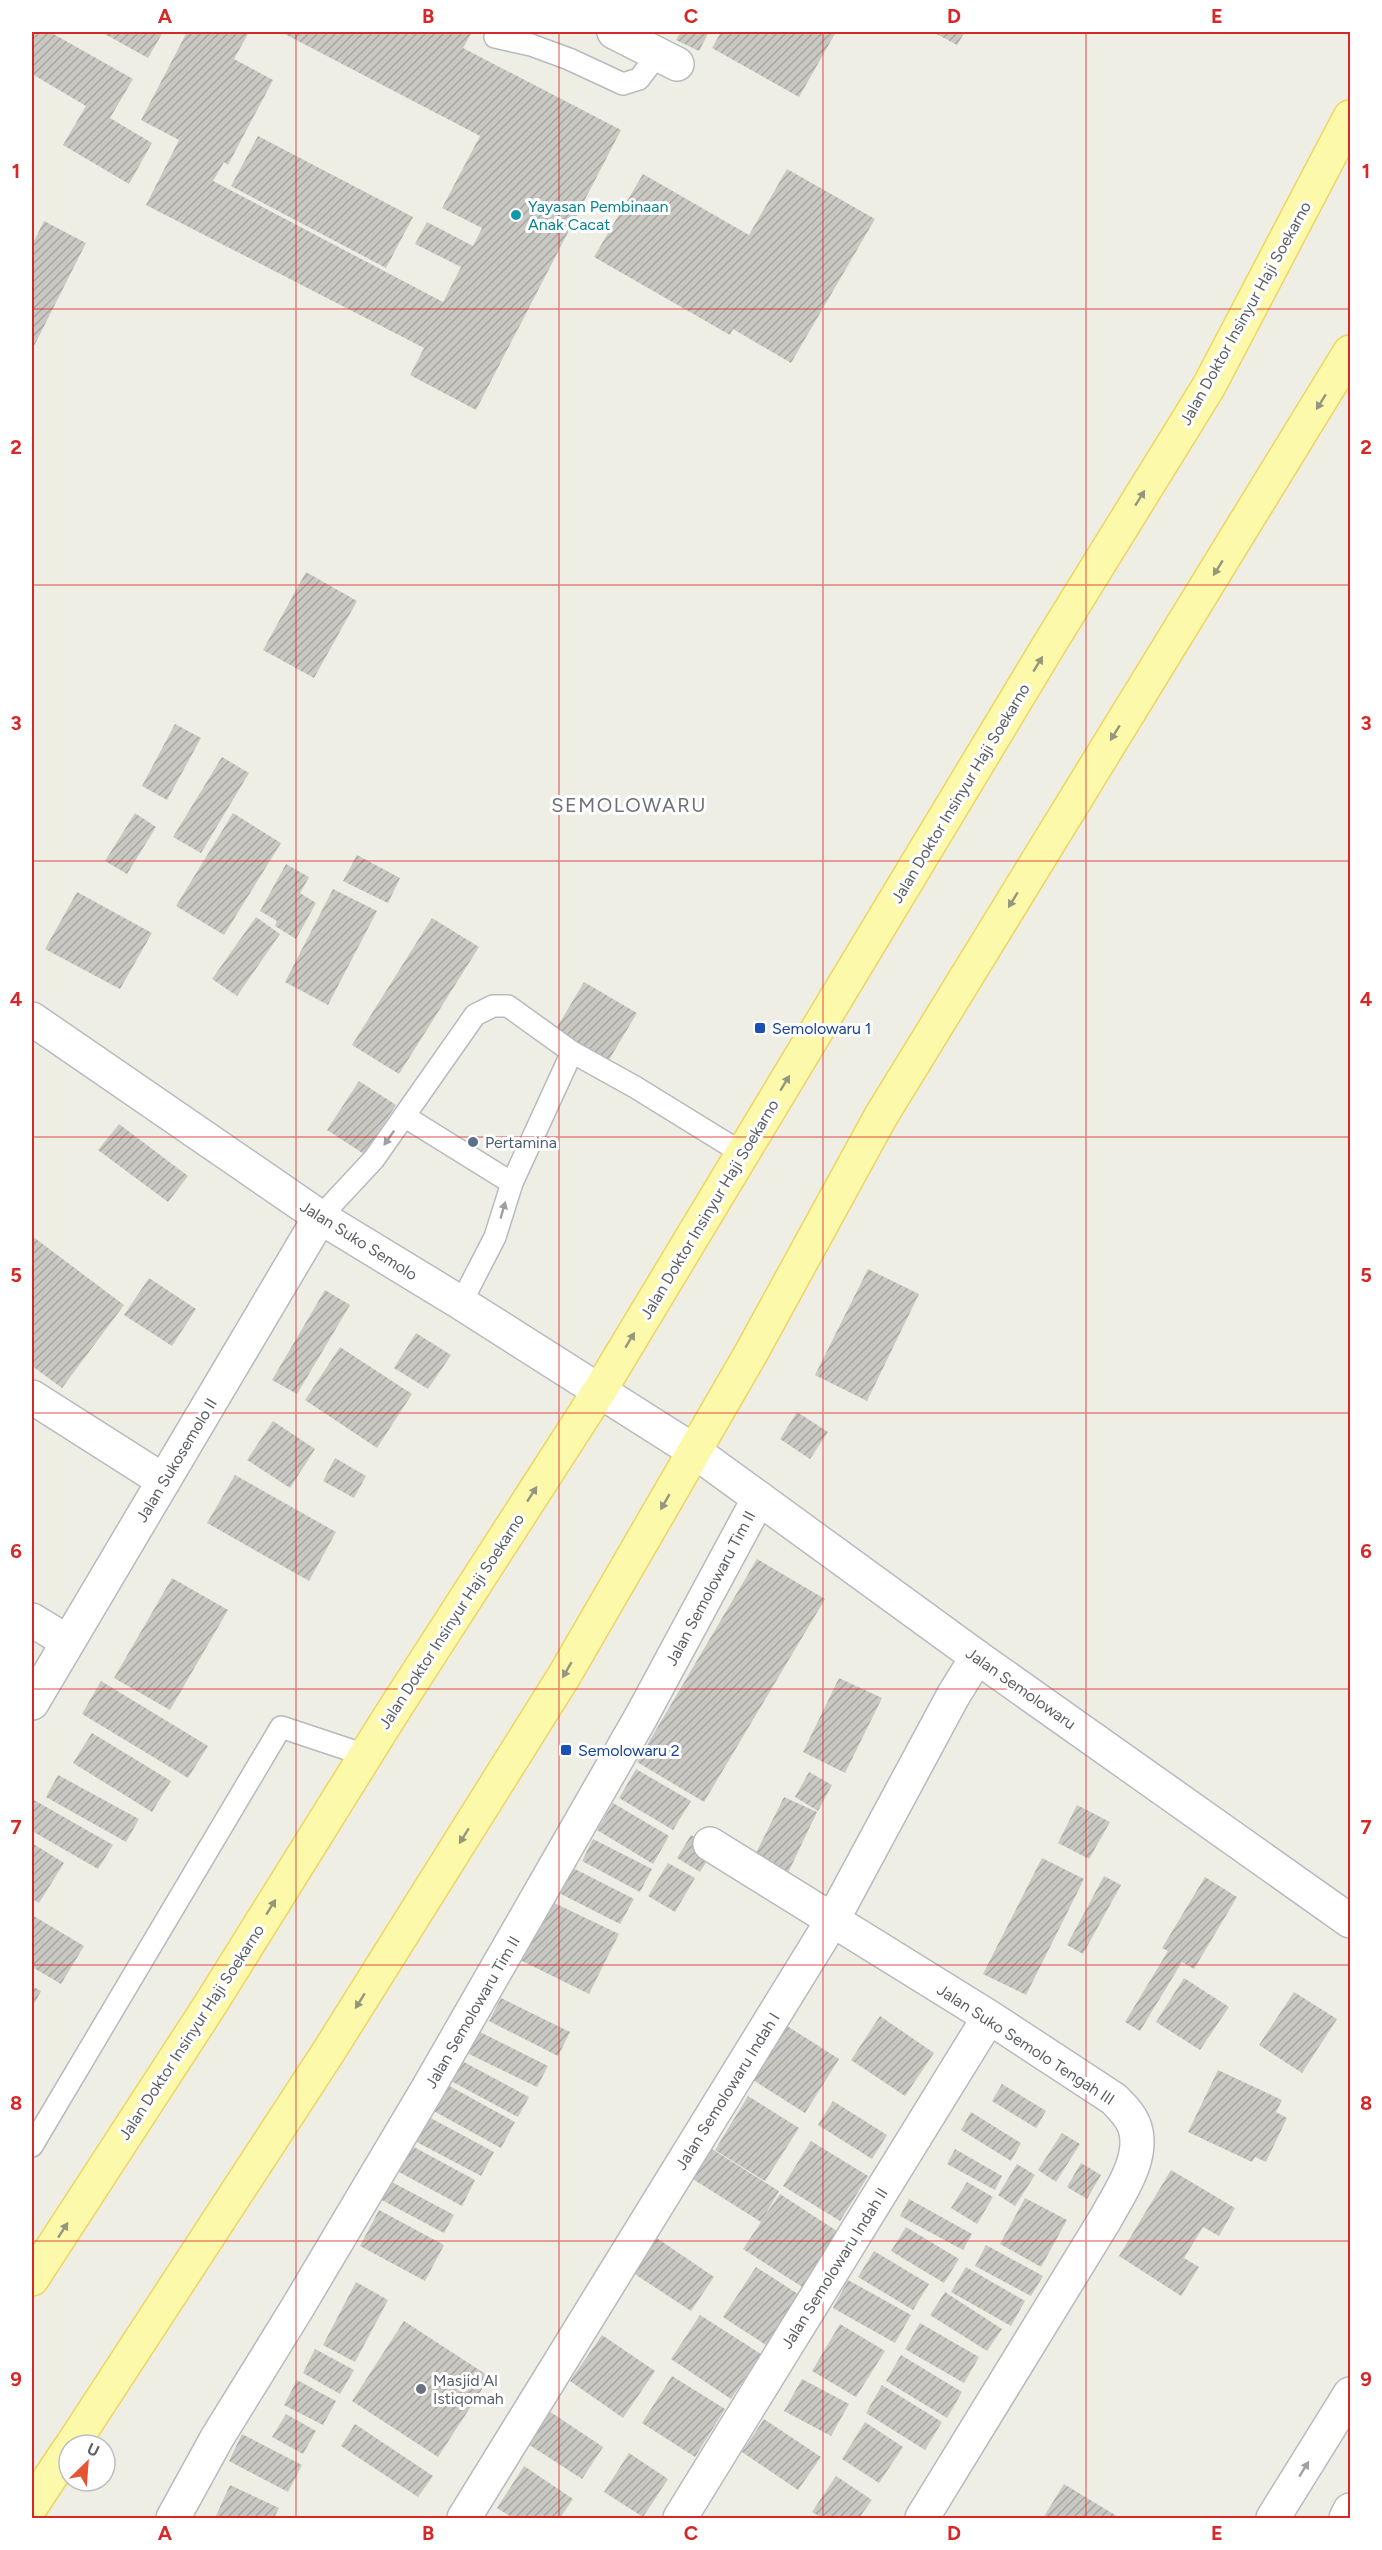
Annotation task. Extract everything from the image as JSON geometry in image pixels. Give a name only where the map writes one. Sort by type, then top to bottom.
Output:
[{"type":"main road","name":"Jalan Doktor Insinyur Haji Soekarno","points":[[32,2279],[210,2005],[365,1755],[600,1390],[1052,640],[1209,386],[1350,117]]},
{"type":"main road","points":[[80,2433],[329,2051],[538,1717],[750,1355],[881,1116],[1350,352]]},
{"type":"main road","points":[[32,2505],[57,2467]]},
{"type":"street","points":[[614,32],[667,59]]},
{"type":"street","name":"Jalan Suko Semolo","points":[[32,1019],[320,1217],[600,1390],[694,1451]]},
{"type":"street","name":"Jalan Sukosemolo II","points":[[32,1703],[320,1217]]},
{"type":"street","points":[[32,1397],[164,1481]]},
{"type":"street","name":"Jalan Semolowaru","points":[[694,1451],[977,1657],[1350,1921]]},
{"type":"street","name":"Jalan Semolowaru Tim II","points":[[173,2518],[217,2438],[433,2080],[641,1717],[759,1498]]},
{"type":"street","points":[[32,1620],[68,1642]]},
{"type":"street","name":"Jalan Semolowaru Indah I","points":[[465,2518],[832,1921],[953,1696],[977,1657]]},
{"type":"street","name":"Jalan Suko Semolo Tengah III","points":[[710,1844],[989,2017],[1114,2099],[1127,2113],[1135,2127],[1136,2143],[1133,2166],[1106,2218],[922,2518]]},
{"type":"street","name":"Jalan Semolowaru Indah II","points":[[680,2518],[989,2017]]},
{"type":"street","points":[[1273,2518],[1350,2394]]},
{"type":"street","points":[[1346,2518],[1350,2510]]},
{"type":"lane","points":[[495,37],[531,45],[569,59],[623,84],[639,79],[667,59]]},
{"type":"lane","points":[[320,1217],[356,1181],[374,1159],[475,1015],[493,1006],[508,1006],[572,1052],[635,1087],[742,1153]]},
{"type":"lane","points":[[460,1303],[495,1237],[512,1183],[572,1052]]},
{"type":"lane","points":[[404,1116],[512,1183]]},
{"type":"lane","points":[[32,2146],[280,1727],[365,1755]]},
{"type":"building","points":[[32,32],[50,32],[133,79],[110,118],[152,143],[129,184],[63,145],[86,106],[32,74]]},
{"type":"building","points":[[101,32],[163,32],[148,58]]},
{"type":"building","name":"Yayasan Pembinaan Anak Cacat","points":[[187,32],[249,32],[234,59],[273,80],[228,165],[224,162],[213,181],[443,302],[461,267],[415,244],[427,222],[473,246],[482,228],[442,208],[480,136],[281,32],[472,32],[463,48],[621,130],[476,410],[410,375],[424,348],[146,205],[179,140],[141,120]]},
{"type":"building","points":[[681,32],[709,32],[699,51],[676,40]]},
{"type":"building","points":[[721,32],[836,32],[799,97],[712,48]]},
{"type":"building","points":[[933,32],[965,32],[957,45]]},
{"type":"building","points":[[258,136],[413,217],[386,268],[231,186]]},
{"type":"building","points":[[787,169],[875,219],[791,363],[733,329],[730,335],[594,257],[643,174],[749,235]]},
{"type":"building","points":[[44,221],[86,243],[32,350],[32,245]]},
{"type":"building","points":[[306,572],[357,601],[314,678],[263,650]]},
{"type":"building","points":[[175,724],[201,738],[167,800],[142,786]]},
{"type":"building","points":[[222,757],[249,773],[201,853],[173,837]]},
{"type":"building","points":[[135,813],[156,827],[127,874],[105,861]]},
{"type":"building","points":[[233,813],[281,843],[224,935],[176,906]]},
{"type":"building","points":[[357,855],[400,878],[388,903],[343,881]]},
{"type":"building","points":[[286,864],[309,877],[300,893],[316,903],[296,939],[275,926],[277,921],[260,911]]},
{"type":"building","points":[[333,889],[377,911],[328,1005],[285,982]]},
{"type":"building","points":[[77,892],[152,933],[120,989],[45,949]]},
{"type":"building","points":[[256,917],[280,934],[237,996],[212,979]]},
{"type":"building","points":[[432,918],[479,947],[399,1074],[352,1045]]},
{"type":"building","points":[[584,982],[637,1013],[606,1065],[553,1034]]},
{"type":"building","points":[[359,1081],[396,1105],[364,1154],[327,1130]]},
{"type":"building","points":[[119,1124],[188,1176],[168,1202],[98,1150]]},
{"type":"building","points":[[32,1236],[124,1305],[62,1388],[32,1366]]},
{"type":"building","points":[[868,1269],[919,1294],[867,1401],[815,1375]]},
{"type":"building","points":[[149,1278],[196,1309],[172,1346],[124,1315]]},
{"type":"building","points":[[325,1290],[350,1305],[297,1394],[272,1380]]},
{"type":"building","points":[[416,1333],[451,1355],[428,1389],[394,1368]]},
{"type":"building","points":[[340,1347],[412,1394],[377,1448],[305,1400]]},
{"type":"building","points":[[797,1412],[828,1432],[810,1459],[780,1439]]},
{"type":"building","points":[[273,1421],[315,1449],[290,1488],[247,1460]]},
{"type":"building","points":[[335,1458],[366,1476],[354,1498],[323,1481]]},
{"type":"building","points":[[235,1475],[336,1532],[309,1581],[207,1523]]},
{"type":"building","points":[[757,1559],[825,1599],[704,1802],[637,1762]]},
{"type":"building","points":[[172,1578],[228,1610],[170,1710],[114,1678]]},
{"type":"building","points":[[839,1678],[882,1698],[845,1773],[803,1752]]},
{"type":"building","points":[[101,1681],[208,1746],[188,1778],[82,1714]]},
{"type":"building","points":[[92,1733],[171,1781],[152,1812],[73,1763]]},
{"type":"building","points":[[636,1769],[691,1801],[673,1830],[619,1798]]},
{"type":"building","points":[[809,1772],[832,1785],[818,1811],[795,1797]]},
{"type":"building","points":[[58,1775],[139,1819],[126,1842],[46,1797]]},
{"type":"building","points":[[784,1797],[817,1812],[786,1877],[752,1861]]},
{"type":"building","points":[[34,1800],[113,1845],[98,1869],[32,1831]]},
{"type":"building","points":[[613,1803],[669,1836],[653,1864],[597,1830]]},
{"type":"building","points":[[1077,1805],[1110,1822],[1089,1859],[1058,1843]]},
{"type":"building","points":[[691,1835],[714,1850],[700,1872],[677,1858]]},
{"type":"building","points":[[593,1839],[652,1869],[640,1892],[582,1861]]},
{"type":"building","points":[[32,1843],[64,1863],[39,1903],[32,1899]]},
{"type":"building","points":[[1042,1858],[1084,1879],[1026,1995],[983,1974]]},
{"type":"building","points":[[668,1863],[695,1878],[675,1912],[648,1896]]},
{"type":"building","points":[[573,1868],[634,1899],[620,1924],[559,1893]]},
{"type":"building","points":[[1104,1876],[1121,1885],[1083,1954],[1067,1945]]},
{"type":"building","points":[[1205,1877],[1237,1897],[1194,1969],[1182,1962],[1140,2031],[1125,2022],[1168,1951],[1162,1948]]},
{"type":"building","points":[[548,1900],[619,1934],[589,1994],[520,1960]]},
{"type":"building","points":[[32,1915],[84,1946],[61,1984],[32,1967]]},
{"type":"building","points":[[1184,1978],[1229,2007],[1200,2050],[1156,2022]]},
{"type":"building","points":[[32,1986],[41,1991],[32,2008]]},
{"type":"building","points":[[1294,1992],[1337,2019],[1302,2073],[1259,2045]]},
{"type":"building","points":[[501,1998],[570,2032],[558,2056],[489,2021]]},
{"type":"building","points":[[880,2016],[934,2053],[905,2096],[851,2060]]},
{"type":"building","points":[[784,2024],[839,2059],[805,2113],[750,2078]]},
{"type":"building","points":[[478,2031],[548,2066],[537,2087],[467,2053]]},
{"type":"building","points":[[462,2061],[529,2097],[518,2117],[451,2081]]},
{"type":"building","points":[[1218,2070],[1282,2100],[1276,2112],[1287,2118],[1266,2162],[1255,2157],[1252,2162],[1188,2132]]},
{"type":"building","points":[[444,2083],[515,2122],[501,2148],[430,2109]]},
{"type":"building","points":[[1002,2084],[1046,2111],[1036,2128],[992,2101]]},
{"type":"building","points":[[748,2096],[799,2128],[765,2181],[715,2150]]},
{"type":"building","points":[[833,2101],[887,2135],[872,2159],[818,2125]]},
{"type":"building","points":[[971,2112],[1021,2143],[1011,2161],[961,2130]]},
{"type":"building","points":[[425,2115],[494,2152],[481,2176],[411,2139]]},
{"type":"building","points":[[1062,2133],[1080,2144],[1056,2182],[1038,2170]]},
{"type":"building","points":[[811,2141],[868,2176],[840,2221],[783,2186]]},
{"type":"building","points":[[412,2146],[475,2180],[462,2206],[399,2172]]},
{"type":"building","points":[[707,2146],[779,2191],[764,2217],[780,2194],[843,2235],[807,2290],[743,2249],[761,2222],[688,2176]]},
{"type":"building","points":[[955,2149],[1002,2176],[995,2190],[947,2164]]},
{"type":"building","points":[[1081,2163],[1101,2175],[1087,2199],[1067,2187]]},
{"type":"building","points":[[1017,2164],[1035,2175],[1015,2206],[998,2195]]},
{"type":"building","points":[[1171,2170],[1235,2208],[1219,2236],[1203,2227],[1184,2258],[1199,2267],[1181,2296],[1119,2256]]},
{"type":"building","points":[[388,2180],[454,2215],[444,2233],[378,2198]]},
{"type":"building","points":[[967,2182],[993,2197],[977,2224],[951,2208]]},
{"type":"building","points":[[1025,2198],[1067,2220],[1041,2267],[1000,2244]]},
{"type":"building","points":[[909,2199],[972,2234],[963,2250],[900,2216]]},
{"type":"building","points":[[379,2210],[444,2245],[425,2281],[360,2246]]},
{"type":"building","points":[[906,2227],[959,2259],[944,2283],[891,2251]]},
{"type":"building","points":[[645,2230],[714,2277],[691,2311],[621,2265]]},
{"type":"building","points":[[986,2245],[1043,2276],[1031,2296],[975,2266]]},
{"type":"building","points":[[874,2251],[929,2284],[913,2310],[858,2277]]},
{"type":"building","points":[[756,2267],[798,2294],[766,2345],[723,2317]]},
{"type":"building","points":[[966,2267],[1025,2301],[1011,2326],[951,2292]]},
{"type":"building","points":[[848,2280],[911,2315],[895,2343],[833,2308]]},
{"type":"building","points":[[356,2282],[388,2300],[355,2362],[323,2345]]},
{"type":"building","points":[[945,2292],[1002,2329],[987,2351],[930,2315]]},
{"type":"building","points":[[700,2315],[761,2354],[731,2399],[671,2359]]},
{"type":"building","name":"Masjid Al Istiqomah","points":[[404,2321],[490,2377],[438,2457],[352,2401]]},
{"type":"building","points":[[920,2323],[979,2357],[964,2383],[905,2349]]},
{"type":"building","points":[[840,2324],[885,2351],[856,2397],[812,2371]]},
{"type":"building","points":[[602,2335],[655,2371],[623,2418],[570,2381]]},
{"type":"building","points":[[315,2349],[354,2370],[340,2394],[303,2373]]},
{"type":"building","points":[[901,2355],[962,2392],[947,2418],[886,2381]]},
{"type":"building","points":[[672,2376],[725,2409],[695,2457],[642,2423]]},
{"type":"building","points":[[802,2379],[849,2404],[831,2436],[784,2411]]},
{"type":"building","points":[[297,2380],[336,2401],[323,2425],[284,2405]]},
{"type":"building","points":[[882,2385],[942,2422],[925,2450],[866,2413]]},
{"type":"building","points":[[549,2411],[603,2447],[582,2479],[528,2444]]},
{"type":"building","points":[[286,2414],[316,2431],[303,2454],[272,2437]]},
{"type":"building","points":[[764,2419],[821,2457],[798,2490],[742,2452]]},
{"type":"building","points":[[865,2422],[903,2447],[879,2483],[842,2459]]},
{"type":"building","points":[[355,2424],[433,2476],[418,2497],[341,2446]]},
{"type":"building","points":[[242,2434],[302,2465],[288,2492],[229,2461]]},
{"type":"building","points":[[629,2453],[668,2479],[643,2517],[604,2492]]},
{"type":"building","points":[[524,2466],[573,2499],[560,2518],[513,2518],[497,2508]]},
{"type":"building","points":[[836,2476],[872,2500],[859,2518],[822,2518],[812,2512]]},
{"type":"building","points":[[1064,2484],[1120,2518],[1043,2518]]},
{"type":"building","points":[[230,2485],[279,2508],[274,2518],[215,2518]]},
{"type":"place","name":"Yayasan Pembinaan Anak Cacat","points":[[516,215]]},
{"type":"place","name":"Semolowaru 1","points":[[760,1028]]},
{"type":"place","name":"Pertamina","points":[[473,1142]]},
{"type":"place","name":"Semolowaru 2","points":[[566,1750]]},
{"type":"place","name":"Masjid Al Istiqomah","points":[[421,2389]]},
{"type":"district","name":"SEMOLOWARU","points":[[629,805]]}]
